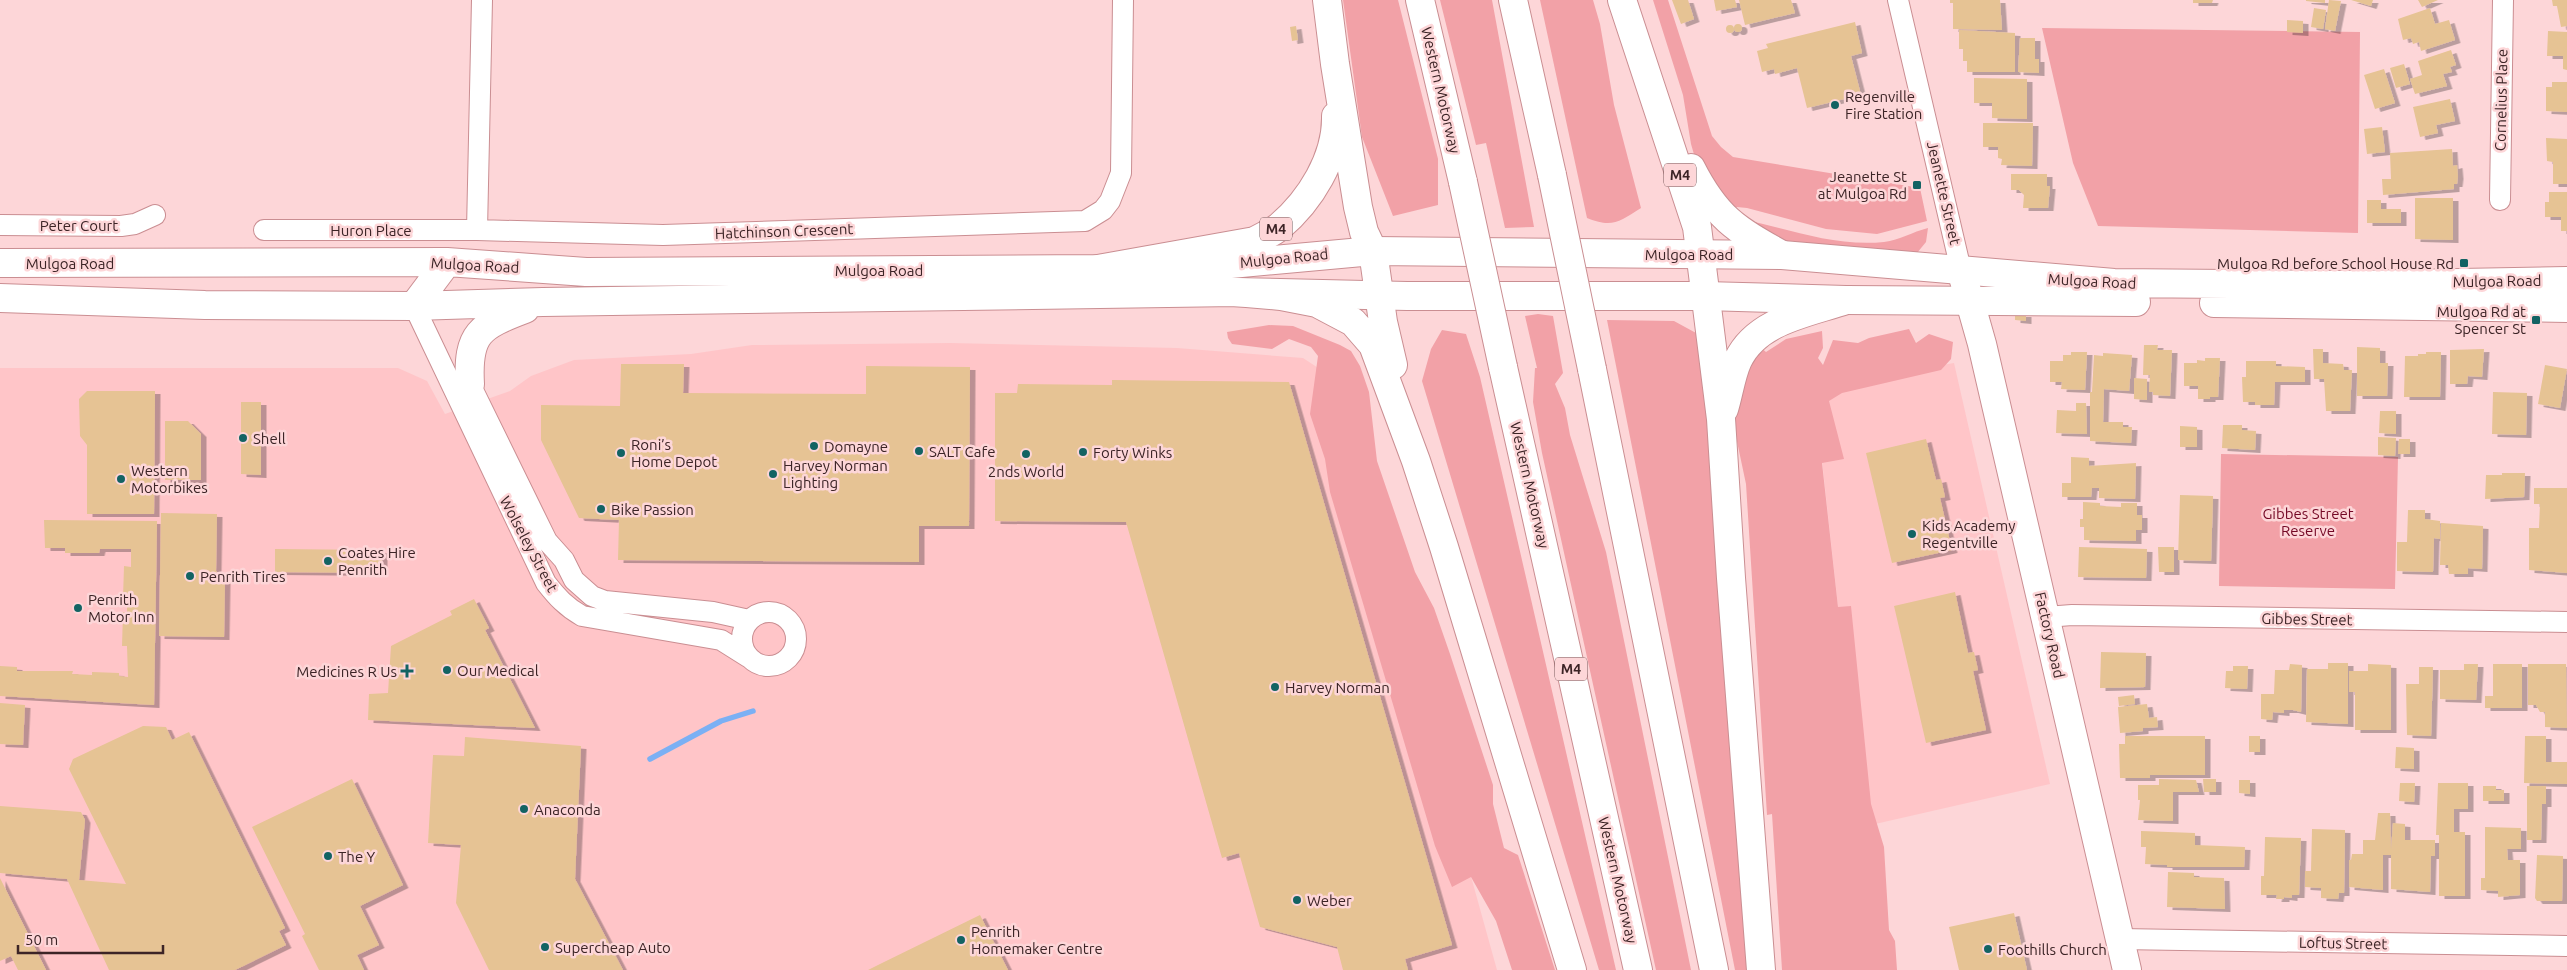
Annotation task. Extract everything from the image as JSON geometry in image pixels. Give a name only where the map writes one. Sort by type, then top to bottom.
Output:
[{"type":"main road","name":"M4","points":[[1327,0],[1335,64],[1358,207],[1364,232],[1373,252]]},
{"type":"main road","name":"Western Motorway","points":[[1420,0],[1463,182],[1638,970]]},
{"type":"main road","points":[[1513,0],[1552,175],[1714,970]]},
{"type":"main road","name":"M4","points":[[1622,0],[1697,227],[1722,419],[1731,578],[1762,970]]},
{"type":"main road","name":"M4","points":[[1098,269],[1255,241],[1278,228],[1316,185],[1327,163],[1336,127],[1335,64]]},
{"type":"main road","points":[[1655,97],[1700,185],[1713,206],[1738,230],[1782,255]]},
{"type":"main road","points":[[1373,252],[1383,322],[1416,461]]},
{"type":"main road","name":"Mulgoa Road","points":[[0,263],[447,262],[586,272],[1098,269],[1220,265],[1373,252],[1700,254],[1782,255],[2114,283],[2349,285],[2567,281]]},
{"type":"main road","points":[[414,306],[447,262]]},
{"type":"main road","name":"Factory Road","points":[[1961,270],[1971,300],[2127,970]]},
{"type":"main road","points":[[1235,292],[1281,296],[1317,302],[1335,311],[1358,327],[1373,344],[1416,461],[1484,677],[1572,970]]},
{"type":"main road","name":"Mulgoa Road","points":[[0,298],[205,304],[414,306],[543,302],[1235,292],[1705,296],[1846,300],[2567,308]]},
{"type":"main road","name":"M4","points":[[1722,419],[1737,361],[1758,334],[1777,323],[1846,300]]},
{"type":"main road","points":[[470,384],[469,353],[478,336],[493,321],[543,302]]},
{"type":"street","points":[[477,230],[482,0]]},
{"type":"street","name":"Hatchinson Crescent","points":[[477,230],[663,235],[1085,221],[1103,210],[1110,201],[1121,173],[1123,0]]},
{"type":"street","name":"Jeanette Street","points":[[1898,0],[1952,223],[1961,270]]},
{"type":"street","name":"Cornelius Place","points":[[2500,200],[2503,0]]},
{"type":"street","name":"Peter Court","points":[[0,225],[121,226],[135,224],[155,215]]},
{"type":"street","name":"Huron Place","points":[[264,230],[477,230]]},
{"type":"street","name":"Wolseley Street","points":[[414,306],[546,583],[556,596],[568,608],[582,616],[721,640],[748,657]]},
{"type":"street","name":"Wolseley Street","points":[[470,384],[547,541],[564,560],[574,580],[583,589],[605,601],[695,610],[749,620]]},
{"type":"street","points":[[774,612],[790,621],[796,638],[791,655],[777,665],[761,665],[748,657],[744,650],[742,634],[749,620],[756,614],[774,612]]},
{"type":"street","name":"Gibbes Street","points":[[2046,618],[2072,615],[2567,622]]},
{"type":"street","name":"Loftus Street","points":[[2120,939],[2567,946]]},
{"type":"shaded area","points":[[950,343],[1177,348],[1303,358],[1332,377],[1497,970],[0,970],[0,368],[398,368],[427,381],[445,414],[510,391],[531,376],[574,360],[691,354],[752,345]]},
{"type":"shaded area","name":"Kids Academy Regentville","points":[[1954,363],[2050,784],[1862,827],[1814,387]]},
{"type":"green space","points":[[1343,0],[1398,0],[1438,159],[1438,205],[1393,216],[1362,137]]},
{"type":"green space","points":[[1440,0],[1492,0],[1534,227],[1505,228],[1486,143],[1476,145]]},
{"type":"green space","points":[[1540,0],[1593,0],[1600,24],[1614,105],[1641,208],[1621,220],[1603,223],[1587,218]]},
{"type":"green space","points":[[1653,0],[1668,0],[1712,136],[1733,157],[1920,188],[1927,221],[1877,234],[1826,229],[1747,208],[1737,207],[1727,213],[1700,175],[1691,144],[1683,95]]},
{"type":"green space","points":[[2042,28],[2360,32],[2358,233],[2098,226],[2073,163]]},
{"type":"green space","points":[[1742,219],[1830,240],[1866,243],[1890,241],[1928,228],[1926,242],[1917,253],[1786,244]]},
{"type":"green space","points":[[1538,314],[1553,316],[1563,373],[1555,384],[1565,408],[1570,435],[1606,552],[1691,970],[1656,970],[1542,453],[1533,402],[1535,368],[1537,368],[1525,316]]},
{"type":"green space","points":[[1607,320],[1674,321],[1696,333],[1705,360],[1754,970],[1735,970]]},
{"type":"green space","points":[[1269,325],[1293,326],[1340,345],[1351,351],[1360,366],[1369,392],[1377,461],[1415,572],[1434,608],[1493,785],[1493,804],[1504,848],[1518,855],[1555,970],[1512,970],[1496,921],[1471,877],[1452,887],[1435,846],[1330,492],[1325,459],[1310,414],[1318,356],[1311,347],[1289,339],[1272,349],[1232,344],[1228,338],[1227,332]]},
{"type":"green space","points":[[1909,329],[1916,343],[1929,334],[1953,342],[1951,359],[1941,370],[1842,393],[1829,401],[1844,459],[1822,463],[1838,607],[1851,606],[1871,804],[1884,847],[1889,930],[1895,941],[1897,970],[1782,970],[1772,814],[1767,815],[1746,484],[1735,432],[1735,395],[1759,346],[1766,352],[1786,339],[1822,331],[1823,348],[1818,358],[1823,365],[1833,340],[1858,343],[1869,338]]},
{"type":"green space","points":[[1442,330],[1466,334],[1480,377],[1616,970],[1599,970],[1422,381],[1431,349]]},
{"type":"green space","name":"Gibbes Street Reserve","points":[[2221,454],[2398,457],[2395,589],[2219,586]]},
{"type":"building","points":[[1672,0],[1688,0],[1694,19],[1681,24]]},
{"type":"building","points":[[1714,0],[1735,0],[1737,7],[1716,11]]},
{"type":"building","points":[[1739,0],[1791,0],[1795,13],[1745,25]]},
{"type":"building","points":[[1950,0],[2000,0],[2002,30],[1953,29],[1953,3],[1950,3]]},
{"type":"building","points":[[2193,0],[2213,0],[2212,3],[2193,3]]},
{"type":"building","points":[[2325,0],[2325,3],[2306,1]]},
{"type":"building","points":[[2329,0],[2341,1],[2335,31],[2325,29]]},
{"type":"building","points":[[2351,0],[2373,0],[2371,6]]},
{"type":"building","points":[[2418,0],[2438,0],[2422,7]]},
{"type":"building","points":[[2552,0],[2567,0],[2567,26],[2561,27],[2557,6],[2553,6]]},
{"type":"building","points":[[2314,8],[2326,10],[2323,29],[2311,27]]},
{"type":"building","points":[[2430,8],[2435,24],[2449,20],[2455,40],[2421,51],[2419,42],[2413,44],[2411,38],[2403,40],[2398,19]]},
{"type":"building","points":[[2287,20],[2303,21],[2303,33],[2287,32]]},
{"type":"building","points":[[1855,22],[1862,53],[1851,56],[1861,95],[1807,108],[1797,68],[1775,74],[1774,69],[1762,72],[1757,51],[1768,48],[1766,44]]},
{"type":"building","points":[[1738,24],[1742,28],[1738,32],[1734,28]]},
{"type":"building","points":[[1730,25],[1734,29],[1730,33],[1726,29]]},
{"type":"building","points":[[1296,26],[1298,40],[1292,41],[1290,27]]},
{"type":"building","points":[[1959,30],[2015,33],[2015,72],[1967,72],[1967,61],[1963,61],[1963,49],[1959,49]]},
{"type":"building","points":[[2548,31],[2567,32],[2567,70],[2563,69],[2563,56],[2547,56]]},
{"type":"building","points":[[2020,38],[2035,38],[2035,59],[2039,59],[2039,73],[2018,72]]},
{"type":"building","points":[[2451,50],[2456,65],[2450,67],[2452,72],[2443,74],[2447,86],[2415,94],[2410,79],[2422,75],[2418,61]]},
{"type":"building","points":[[2404,64],[2410,84],[2396,88],[2390,68]]},
{"type":"building","points":[[2384,69],[2395,103],[2375,109],[2364,75]]},
{"type":"building","points":[[1974,78],[2027,79],[2027,119],[1992,118],[1992,103],[1974,103]]},
{"type":"building","points":[[2552,82],[2567,82],[2567,112],[2546,111],[2546,87],[2552,87]]},
{"type":"building","points":[[2450,99],[2455,121],[2436,125],[2438,133],[2420,137],[2413,107]]},
{"type":"building","points":[[1983,123],[2033,123],[2032,166],[2001,165],[2002,159],[1998,158],[1998,147],[1983,147]]},
{"type":"building","points":[[2382,127],[2385,152],[2367,154],[2364,129]]},
{"type":"building","points":[[2546,138],[2567,139],[2567,184],[2553,184],[2553,162],[2547,161]]},
{"type":"building","points":[[2452,149],[2453,166],[2457,165],[2458,176],[2454,189],[2383,195],[2382,179],[2391,179],[2390,153]]},
{"type":"building","points":[[2011,174],[2047,174],[2047,186],[2050,186],[2048,208],[2023,208],[2024,195],[2019,190],[2011,190]]},
{"type":"building","points":[[2549,192],[2567,192],[2567,231],[2561,231],[2561,217],[2545,217],[2545,202],[2549,202]]},
{"type":"building","points":[[2415,198],[2453,198],[2453,240],[2415,239]]},
{"type":"building","points":[[2367,200],[2381,200],[2381,209],[2401,209],[2401,223],[2367,223]]},
{"type":"building","points":[[2015,314],[2026,314],[2026,321],[2015,320]]},
{"type":"building","points":[[2144,345],[2158,345],[2157,350],[2172,350],[2170,396],[2153,395],[2153,392],[2149,392],[2150,375],[2143,375]]},
{"type":"building","points":[[2357,347],[2380,348],[2380,363],[2388,363],[2387,396],[2357,396]]},
{"type":"building","points":[[2313,349],[2323,349],[2323,363],[2343,364],[2344,370],[2352,370],[2350,411],[2326,411],[2324,379],[2314,379]]},
{"type":"building","points":[[2484,349],[2482,377],[2468,376],[2467,384],[2450,384],[2450,350]]},
{"type":"building","points":[[2071,352],[2087,352],[2085,390],[2061,389],[2062,382],[2050,382],[2050,361],[2063,361],[2063,355],[2071,355]]},
{"type":"building","points":[[2426,352],[2441,352],[2440,397],[2404,397],[2405,356],[2418,356],[2418,354],[2426,354]]},
{"type":"building","points":[[2103,353],[2132,355],[2129,391],[2104,389],[2103,422],[2123,422],[2123,427],[2132,427],[2131,443],[2090,441],[2090,392],[2092,392],[2094,355],[2103,356]]},
{"type":"building","points":[[2205,358],[2220,358],[2218,397],[2198,399],[2198,386],[2184,386],[2184,363],[2197,363],[2197,360],[2205,361]]},
{"type":"building","points":[[2246,361],[2276,361],[2276,366],[2305,367],[2305,382],[2275,382],[2274,405],[2255,405],[2255,402],[2243,402],[2242,377],[2246,377]]},
{"type":"building","points":[[621,364],[684,364],[683,393],[866,394],[866,366],[970,367],[969,526],[919,526],[919,562],[618,560],[619,520],[579,518],[541,440],[541,405],[620,406]]},
{"type":"building","points":[[2545,365],[2567,369],[2560,408],[2538,404]]},
{"type":"building","points":[[2134,378],[2147,379],[2147,400],[2134,399]]},
{"type":"building","name":"Harvey Norman","points":[[1112,380],[1289,382],[1452,945],[1405,959],[1408,970],[1343,970],[1337,947],[1260,927],[1239,853],[1222,858],[1126,522],[995,521],[995,393],[1017,393],[1018,384],[1112,385]]},
{"type":"building","name":"Western Motorbikes","points":[[87,391],[155,391],[154,514],[87,514],[87,445],[80,436],[79,399]]},
{"type":"building","points":[[2493,392],[2527,393],[2526,435],[2492,434]]},
{"type":"building","points":[[241,402],[261,402],[261,475],[241,474]]},
{"type":"building","points":[[2076,403],[2086,403],[2087,434],[2056,433],[2057,410],[2076,411]]},
{"type":"building","points":[[2380,411],[2396,411],[2396,434],[2379,433]]},
{"type":"building","points":[[165,421],[188,421],[201,434],[201,480],[165,480]]},
{"type":"building","points":[[2223,425],[2242,425],[2242,430],[2256,431],[2255,450],[2222,448]]},
{"type":"building","points":[[2180,426],[2197,427],[2197,447],[2180,447]]},
{"type":"building","points":[[2378,437],[2396,438],[2395,456],[2378,455]]},
{"type":"building","points":[[1926,439],[1936,480],[1941,479],[1945,497],[1940,498],[1952,550],[1892,563],[1866,453]]},
{"type":"building","points":[[2399,439],[2410,439],[2410,454],[2398,454]]},
{"type":"building","points":[[2071,457],[2089,458],[2089,466],[2136,463],[2135,499],[2099,498],[2099,488],[2092,488],[2091,497],[2062,497],[2062,483],[2071,483]]},
{"type":"building","points":[[2502,473],[2525,473],[2524,497],[2485,499],[2486,475],[2502,475]]},
{"type":"building","points":[[2534,488],[2567,488],[2567,573],[2529,570],[2529,528],[2539,528],[2540,504],[2534,504]]},
{"type":"building","points":[[2180,495],[2213,496],[2211,561],[2178,560]]},
{"type":"building","points":[[2083,502],[2100,503],[2100,506],[2121,507],[2121,503],[2137,503],[2137,515],[2142,515],[2142,530],[2136,530],[2136,541],[2084,540],[2084,527],[2080,527],[2080,519],[2083,519]]},
{"type":"building","points":[[2408,510],[2425,510],[2425,519],[2440,521],[2440,539],[2434,538],[2433,572],[2397,571],[2397,542],[2407,542]]},
{"type":"building","name":"Penrith Tires","points":[[161,513],[217,514],[216,571],[225,580],[224,637],[159,636]]},
{"type":"building","points":[[44,520],[157,521],[154,705],[0,696],[0,666],[17,667],[17,671],[73,671],[72,674],[92,675],[92,672],[119,673],[119,676],[128,677],[127,646],[122,646],[123,612],[127,612],[127,598],[123,598],[124,566],[131,567],[131,549],[100,549],[99,553],[65,553],[65,548],[45,548]]},
{"type":"building","points":[[2441,523],[2483,526],[2482,569],[2468,568],[2468,574],[2449,574],[2448,565],[2440,565]]},
{"type":"building","points":[[2079,547],[2147,549],[2146,578],[2078,577]]},
{"type":"building","points":[[2158,547],[2174,547],[2174,572],[2159,572]]},
{"type":"building","name":"Coates Hire Penrith","points":[[275,549],[382,550],[382,573],[275,572]]},
{"type":"building","points":[[1955,592],[1968,653],[1974,652],[1978,670],[1973,671],[1986,730],[1926,743],[1894,606]]},
{"type":"building","name":"Our Medical","points":[[474,599],[489,628],[485,630],[535,728],[368,720],[369,694],[388,693],[391,646],[452,615],[450,611]]},
{"type":"building","points":[[2101,652],[2146,653],[2145,687],[2100,688]]},
{"type":"building","points":[[2328,663],[2348,663],[2348,724],[2306,722],[2307,669],[2328,669]]},
{"type":"building","points":[[2290,664],[2302,665],[2301,712],[2284,710],[2284,713],[2273,712],[2272,720],[2261,719],[2261,694],[2274,694],[2275,670],[2289,670]]},
{"type":"building","points":[[2368,664],[2391,665],[2391,730],[2355,730],[2355,692],[2349,692],[2349,671],[2368,671]]},
{"type":"building","points":[[2464,664],[2478,664],[2476,700],[2440,699],[2440,670],[2464,670]]},
{"type":"building","points":[[2493,664],[2522,664],[2522,708],[2485,708],[2485,696],[2493,696]]},
{"type":"building","points":[[2528,664],[2566,664],[2567,728],[2545,727],[2545,712],[2540,712],[2536,705],[2528,705]]},
{"type":"building","points":[[2233,666],[2248,666],[2247,689],[2225,688],[2226,671],[2233,671]]},
{"type":"building","points":[[2419,667],[2433,667],[2431,736],[2407,735],[2406,684],[2419,684]]},
{"type":"building","points":[[2134,695],[2135,704],[2119,706],[2118,697]]},
{"type":"building","points":[[0,703],[25,705],[23,745],[0,744]]},
{"type":"building","points":[[2147,704],[2149,718],[2157,717],[2158,727],[2143,728],[2143,731],[2120,733],[2118,707]]},
{"type":"building","points":[[143,726],[166,727],[172,740],[189,732],[285,928],[279,931],[286,945],[235,970],[109,970],[67,879],[0,873],[0,806],[81,812],[85,820],[79,880],[126,884],[69,769],[73,759]]},
{"type":"building","points":[[2125,736],[2205,736],[2205,775],[2150,775],[2150,778],[2120,778],[2119,744],[2125,744]]},
{"type":"building","points":[[2249,736],[2260,736],[2260,752],[2249,752]]},
{"type":"building","points":[[2525,736],[2546,736],[2546,762],[2567,762],[2567,784],[2524,783]]},
{"type":"building","points":[[465,737],[581,746],[575,879],[623,970],[489,970],[456,903],[461,845],[428,843],[433,755],[464,756]]},
{"type":"building","points":[[2396,747],[2414,748],[2414,769],[2395,768]]},
{"type":"building","name":"The Y","points":[[352,779],[403,885],[360,906],[379,945],[357,955],[364,970],[319,970],[302,936],[305,934],[252,827]]},
{"type":"building","points":[[2159,779],[2196,780],[2199,792],[2173,792],[2173,821],[2138,820],[2140,800],[2138,800],[2138,785],[2159,785]]},
{"type":"building","points":[[2203,779],[2216,779],[2216,792],[2204,792]]},
{"type":"building","points":[[2239,780],[2250,780],[2250,794],[2239,793]]},
{"type":"building","points":[[2400,783],[2415,783],[2414,802],[2399,801]]},
{"type":"building","points":[[2438,783],[2468,783],[2468,809],[2454,809],[2454,832],[2465,832],[2465,896],[2439,896],[2439,835],[2436,835]]},
{"type":"building","points":[[2483,786],[2496,786],[2496,790],[2504,790],[2504,801],[2483,801]]},
{"type":"building","points":[[2527,786],[2546,786],[2546,804],[2542,804],[2541,840],[2527,840]]},
{"type":"building","points":[[2378,813],[2390,813],[2391,850],[2393,823],[2405,824],[2405,840],[2435,840],[2435,856],[2431,856],[2430,892],[2391,889],[2391,855],[2383,855],[2383,890],[2349,887],[2349,860],[2351,860],[2352,854],[2363,854],[2363,840],[2375,840]]},
{"type":"building","points":[[2485,827],[2521,828],[2521,849],[2507,849],[2508,860],[2520,860],[2520,895],[2498,897],[2498,891],[2481,890],[2481,878],[2485,878]]},
{"type":"building","points":[[2312,829],[2345,830],[2344,893],[2339,893],[2338,899],[2321,898],[2321,888],[2305,887],[2305,871],[2311,871]]},
{"type":"building","points":[[2141,831],[2195,833],[2195,845],[2245,847],[2244,867],[2167,867],[2167,865],[2145,864],[2146,847],[2141,847]]},
{"type":"building","points":[[2265,837],[2301,838],[2299,895],[2292,895],[2292,898],[2276,899],[2277,895],[2261,895],[2261,876],[2264,876]]},
{"type":"building","points":[[2537,855],[2563,856],[2562,901],[2537,901],[2535,898]]},
{"type":"building","points":[[2168,872],[2194,873],[2194,877],[2224,878],[2225,909],[2167,907]]},
{"type":"building","points":[[0,878],[46,970],[18,970],[11,956],[0,961]]},
{"type":"building","name":"Foothills Church","points":[[2014,913],[2027,970],[1959,970],[1949,927]]},
{"type":"building","name":"Penrith Homemaker Centre","points":[[980,915],[1008,970],[868,970],[880,964]]},
{"type":"waterway","points":[[650,759],[721,721],[753,711]]},
{"type":"place","name":"Regenville Fire Station","points":[[1835,105]]},
{"type":"place","name":"Jeanette St at Mulgoa Rd","points":[[1917,185]]},
{"type":"place","name":"Mulgoa Rd before School House Rd","points":[[2464,263]]},
{"type":"place","name":"Mulgoa Rd at Spencer St","points":[[2536,320]]},
{"type":"place","name":"Shell","points":[[243,438]]},
{"type":"place","name":"Domayne","points":[[814,446]]},
{"type":"place","name":"SALT Cafe","points":[[919,451]]},
{"type":"place","name":"Forty Winks","points":[[1083,452]]},
{"type":"place","name":"Roni’s Home Depot","points":[[621,453]]},
{"type":"place","name":"2nds World","points":[[1026,454]]},
{"type":"place","name":"Harvey Norman Lighting","points":[[773,474]]},
{"type":"place","name":"Western Motorbikes","points":[[121,479]]},
{"type":"place","name":"Bike Passion","points":[[601,509]]},
{"type":"place","name":"Kids Academy Regentville","points":[[1912,534]]},
{"type":"place","name":"Coates Hire Penrith","points":[[328,561]]},
{"type":"place","name":"Penrith Tires","points":[[190,576]]},
{"type":"place","name":"Penrith Motor Inn","points":[[78,608]]},
{"type":"place","name":"Our Medical","points":[[447,670]]},
{"type":"place","name":"Medicines R Us","points":[[407,671]]},
{"type":"place","name":"Harvey Norman","points":[[1275,687]]},
{"type":"place","name":"Anaconda","points":[[524,809]]},
{"type":"place","name":"The Y","points":[[328,856]]},
{"type":"place","name":"Weber","points":[[1297,900]]},
{"type":"place","name":"Penrith Homemaker Centre","points":[[961,940]]},
{"type":"place","name":"Supercheap Auto","points":[[545,947]]},
{"type":"place","name":"Foothills Church","points":[[1988,949]]}]
